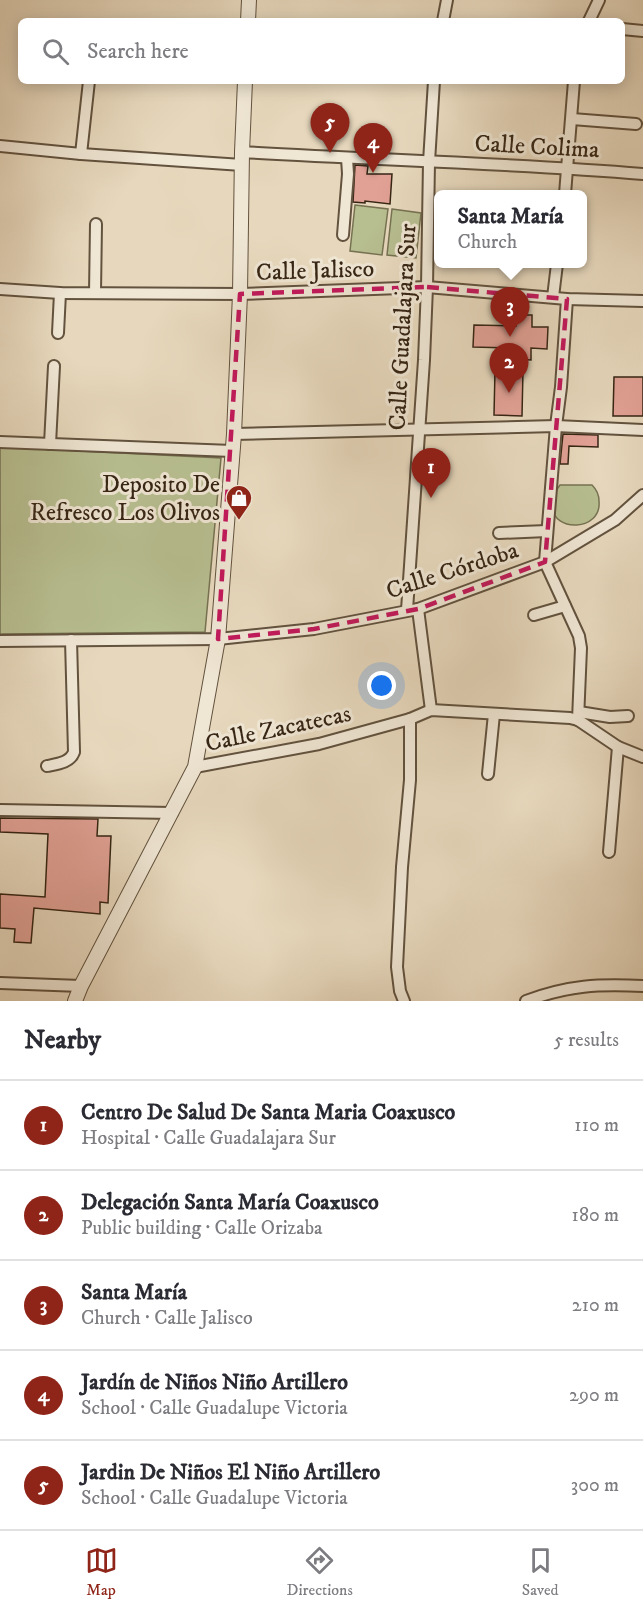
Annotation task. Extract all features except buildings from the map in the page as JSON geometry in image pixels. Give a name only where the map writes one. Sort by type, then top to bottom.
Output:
[{"type":"street","points":[[248,18],[249,0]]},
{"type":"street","points":[[444,18],[447,0]]},
{"type":"street","points":[[591,18],[599,0]]},
{"type":"street","points":[[625,29],[643,31]]},
{"type":"street","points":[[81,154],[89,84]]},
{"type":"street","points":[[75,1001],[195,767],[218,639],[234,434],[245,84]]},
{"type":"street","name":"Calle Guadalajara Sur","points":[[431,711],[413,609],[418,429],[424,360],[429,162],[434,84]]},
{"type":"street","points":[[566,190],[574,84]]},
{"type":"street","points":[[572,119],[636,124]]},
{"type":"street","name":"Calle Colima","points":[[0,146],[81,154],[347,158],[568,168],[643,174]]},
{"type":"street","points":[[343,235],[348,174],[347,158]]},
{"type":"street","points":[[95,293],[96,224]]},
{"type":"street","points":[[553,297],[557,268]]},
{"type":"street","name":"Calle Jalisco","points":[[0,288],[60,293],[240,294],[427,287],[567,299],[643,301]]},
{"type":"street","points":[[58,333],[60,293]]},
{"type":"street","points":[[567,299],[545,562],[574,624],[581,648],[579,716],[628,716]]},
{"type":"street","points":[[50,444],[54,366]]},
{"type":"street","points":[[234,434],[556,426],[643,430]]},
{"type":"street","points":[[0,442],[232,451]]},
{"type":"street","name":"Calle Córdoba","points":[[0,641],[218,639],[314,629],[413,609],[545,562],[615,520],[643,495]]},
{"type":"street","points":[[499,533],[547,531]]},
{"type":"street","points":[[534,615],[566,606]]},
{"type":"street","points":[[47,766],[66,761],[74,752],[71,640]]},
{"type":"street","name":"Calle Zacatecas","points":[[195,767],[319,744],[431,711],[579,716],[618,747],[643,758]]},
{"type":"street","points":[[488,774],[494,714]]},
{"type":"street","points":[[404,1001],[400,991],[397,967],[410,780],[410,719]]},
{"type":"street","points":[[609,852],[618,747]]},
{"type":"street","points":[[0,810],[172,813]]},
{"type":"street","points":[[0,983],[81,986]]},
{"type":"street","points":[[526,1001],[546,994],[585,986],[643,986]]},
{"type":"highlighted area","points":[[427,287],[567,299],[545,562],[418,609],[314,629],[218,639],[240,294]]},
{"type":"green space","points":[[355,205],[388,209],[382,255],[350,251]]},
{"type":"green space","points":[[392,209],[421,213],[416,258],[387,255]]},
{"type":"green space","points":[[0,447],[221,458],[205,632],[0,634]]},
{"type":"green space","points":[[560,485],[592,485],[599,496],[598,511],[593,519],[577,525],[560,521],[553,507],[555,493]]},
{"type":"place","name":"Jardin De Niños El Niño Artillero","points":[[330,153]]},
{"type":"place","name":"Jardín de Niños Niño Artillero","points":[[373,173]]},
{"type":"place","name":"Santa María","points":[[510,337]]},
{"type":"place","name":"Delegación Santa María Coaxusco","points":[[509,393]]},
{"type":"place","name":"Centro De Salud De Santa Maria Coaxusco","points":[[431,498]]},
{"type":"place","name":"Deposito De Refresco Los Olivos","points":[[239,521]]}]
